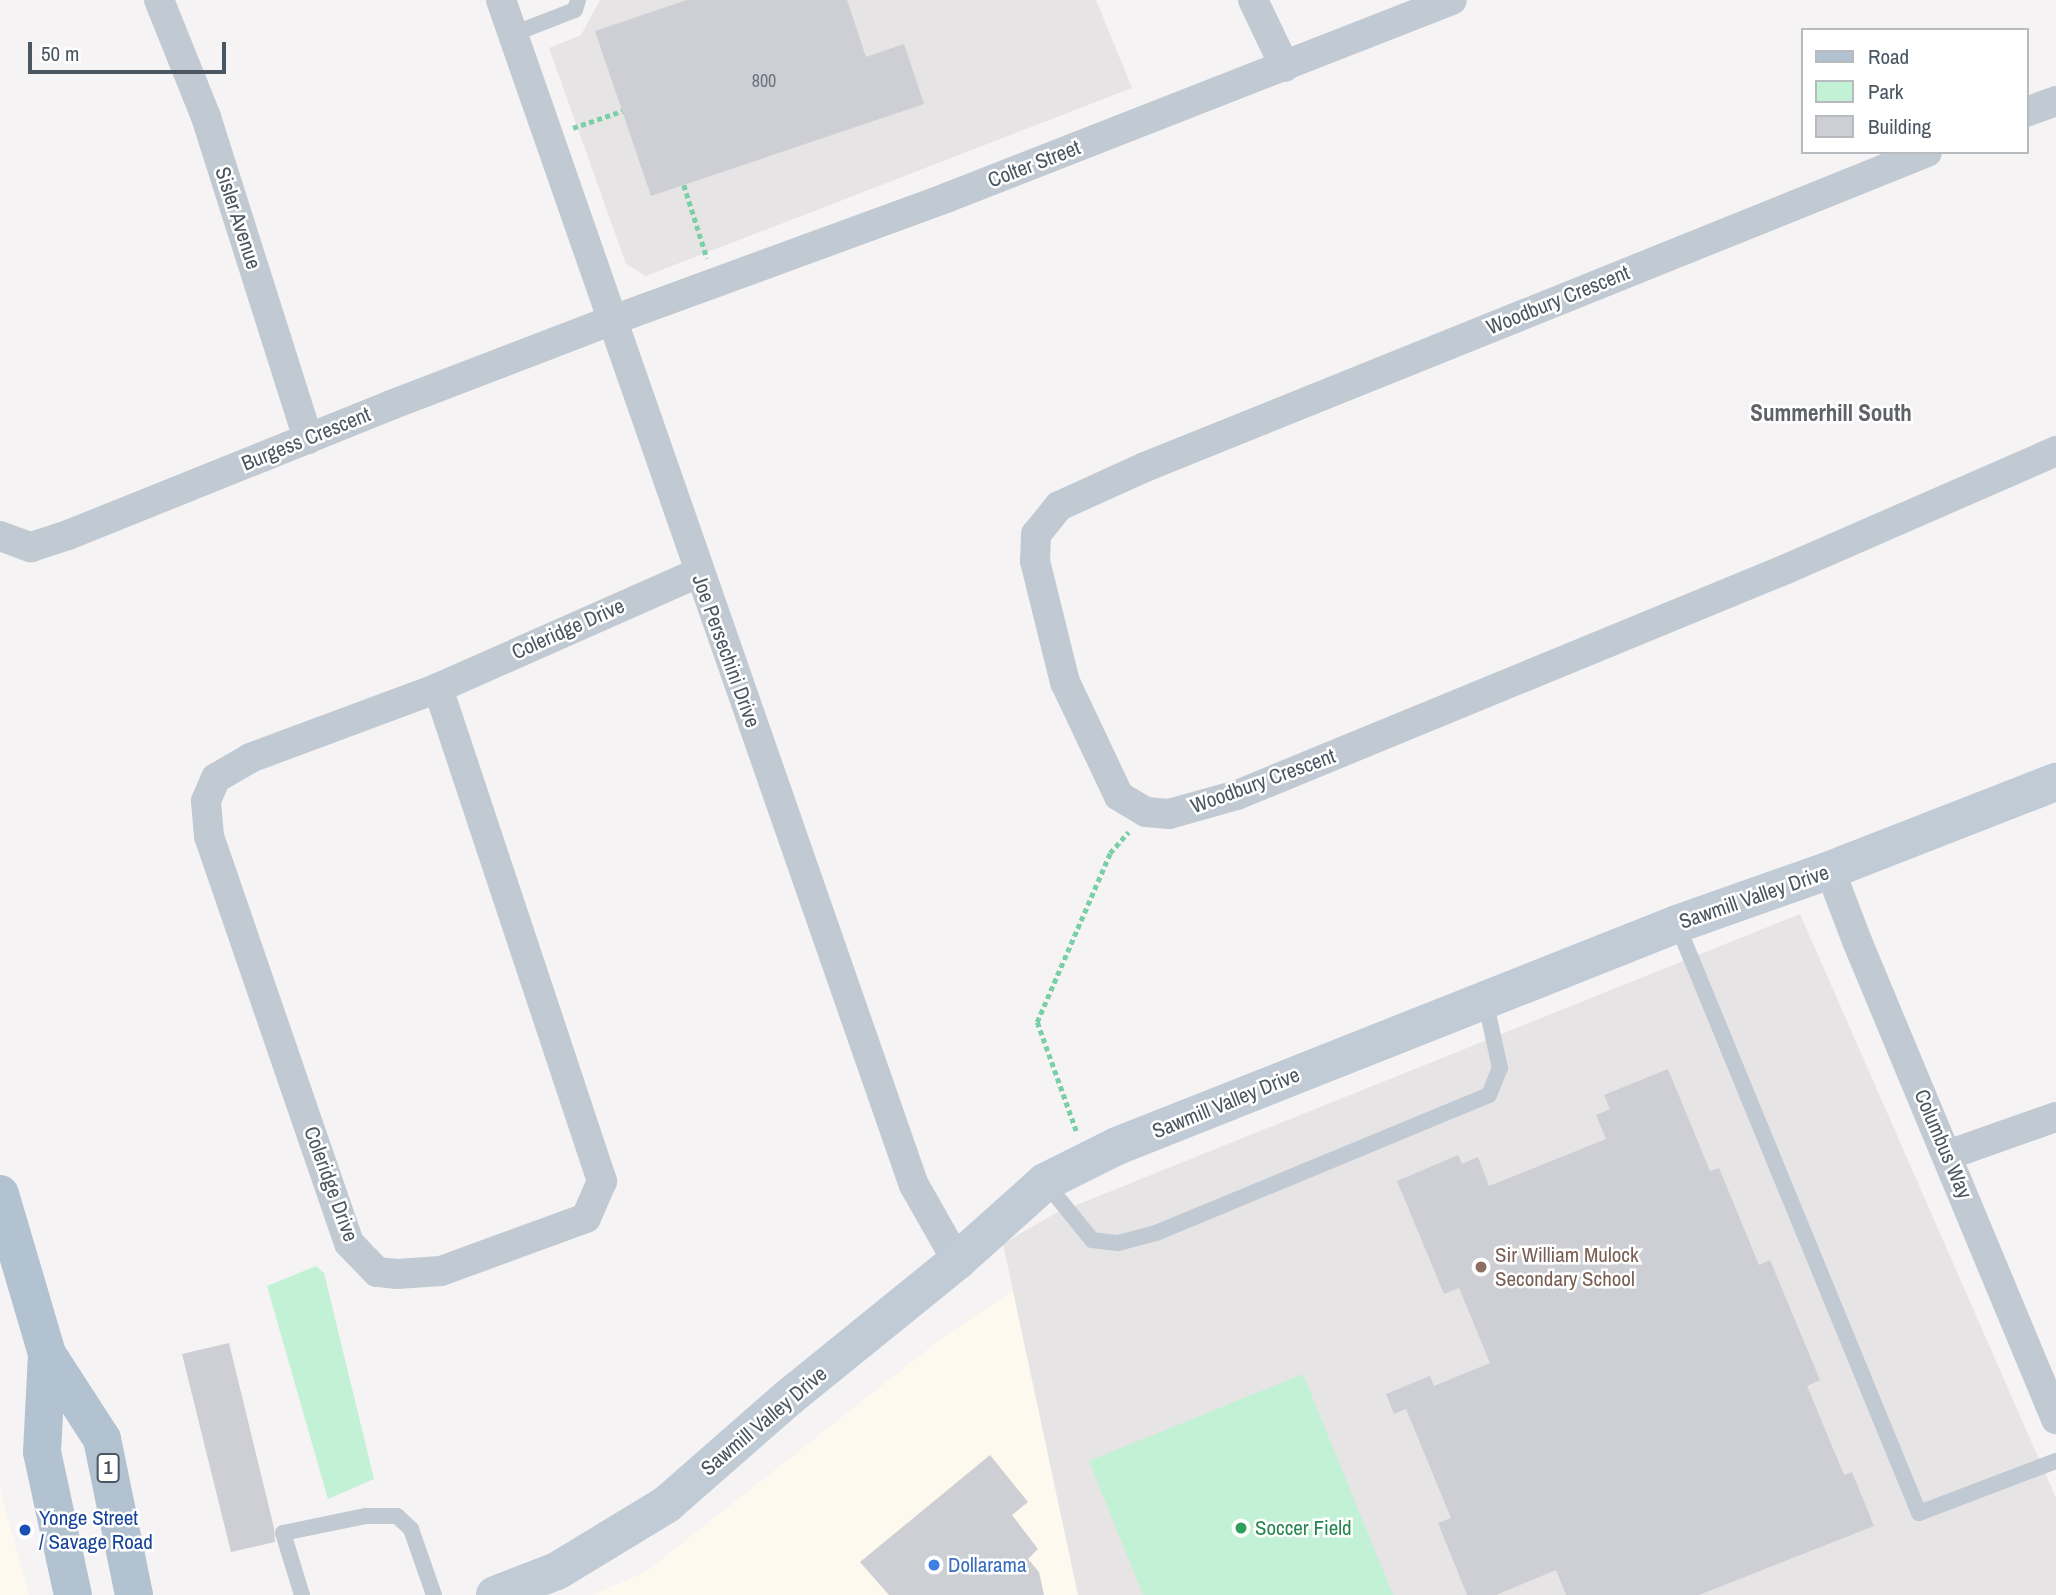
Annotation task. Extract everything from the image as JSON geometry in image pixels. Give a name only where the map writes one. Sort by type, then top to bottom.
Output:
[{"type":"main road","name":"1","points":[[0,1194],[47,1354],[102,1439],[134,1595]]},
{"type":"main road","name":"1","points":[[47,1354],[42,1452],[73,1595]]},
{"type":"street","name":"Sisler Avenue","points":[[159,0],[206,117],[308,439]]},
{"type":"street","name":"Joe Persechini Drive","points":[[501,0],[698,573],[914,1185],[957,1261]]},
{"type":"street","points":[[1253,0],[1285,67]]},
{"type":"street","name":"Colter Street","points":[[613,320],[946,198],[1451,0]]},
{"type":"street","points":[[2028,112],[2056,100]]},
{"type":"street","name":"Woodbury Crescent","points":[[1922,154],[1170,457],[1059,506],[1036,534],[1035,561],[1065,682],[1119,796],[1146,812],[1168,814],[1237,795],[1784,570],[2056,451]]},
{"type":"street","name":"Burgess Crescent","points":[[0,536],[31,547],[613,320]]},
{"type":"street","name":"Coleridge Drive","points":[[438,688],[602,1181],[586,1218],[441,1270],[397,1274],[377,1272],[349,1243],[209,836],[206,801],[216,778],[250,758],[438,688],[698,573]]},
{"type":"street","name":"Sawmill Valley Drive","points":[[495,1595],[557,1571],[667,1504],[788,1398],[957,1261],[1045,1182],[1117,1146],[1485,999],[1676,924],[1830,870],[2056,782]]},
{"type":"street","name":"Columbus Way","points":[[1830,870],[2056,1419]]},
{"type":"street","points":[[1948,1155],[2056,1116]]},
{"type":"lane","points":[[513,34],[575,10],[578,0]]},
{"type":"lane","points":[[1676,924],[1919,1513],[2056,1461]]},
{"type":"lane","points":[[1045,1182],[1092,1240],[1118,1243],[1156,1233],[1463,1106],[1489,1095],[1500,1068],[1485,999]]},
{"type":"lane","points":[[302,1595],[282,1533],[366,1516],[397,1516],[411,1529],[434,1595]]},
{"type":"path","points":[[549,136],[622,111]]},
{"type":"path","points":[[684,185],[715,283]]},
{"type":"path","points":[[1087,1161],[1037,1022],[1110,853],[1146,812]]},
{"type":"shaded area","points":[[600,0],[1096,0],[1132,88],[646,276],[626,264],[549,48],[581,35]]},
{"type":"shaded area","name":"Sir William Mulock Secondary School","points":[[1800,914],[2056,1498],[2056,1595],[1078,1595],[1003,1244],[1054,1214]]},
{"type":"shaded area","points":[[1013,1291],[1078,1595],[592,1595],[647,1571],[947,1334]]},
{"type":"shaded area","points":[[0,1489],[29,1595],[0,1595]]},
{"type":"green space","points":[[316,1266],[324,1273],[374,1479],[328,1499],[267,1286]]},
{"type":"green space","name":"Soccer Field","points":[[1303,1374],[1393,1595],[1143,1595],[1089,1461]]},
{"type":"building","points":[[687,0],[847,0],[866,57],[904,44],[924,104],[651,196],[595,31]]},
{"type":"building","points":[[1668,1069],[1710,1171],[1719,1168],[1759,1265],[1770,1260],[1820,1380],[1807,1386],[1844,1475],[1852,1472],[1874,1526],[1699,1595],[1566,1595],[1556,1570],[1496,1595],[1467,1595],[1438,1523],[1451,1518],[1406,1409],[1394,1414],[1386,1394],[1430,1376],[1434,1386],[1490,1363],[1459,1288],[1444,1294],[1397,1181],[1458,1155],[1462,1164],[1478,1157],[1489,1186],[1606,1139],[1596,1115],[1610,1109],[1604,1095]]},
{"type":"building","points":[[229,1343],[274,1528],[275,1542],[231,1552],[182,1354]]},
{"type":"building","points":[[990,1455],[1028,1502],[1012,1515],[1038,1549],[1028,1559],[1039,1572],[1044,1595],[889,1595],[860,1562]]},
{"type":"place","name":"Sir William Mulock Secondary School","points":[[1481,1267]]},
{"type":"place","name":"Soccer Field","points":[[1241,1528]]},
{"type":"place","name":"Yonge Street / Savage Road","points":[[25,1530]]},
{"type":"place","name":"Dollarama","points":[[934,1565]]},
{"type":"district","name":"Summerhill South","points":[[1831,413]]}]
